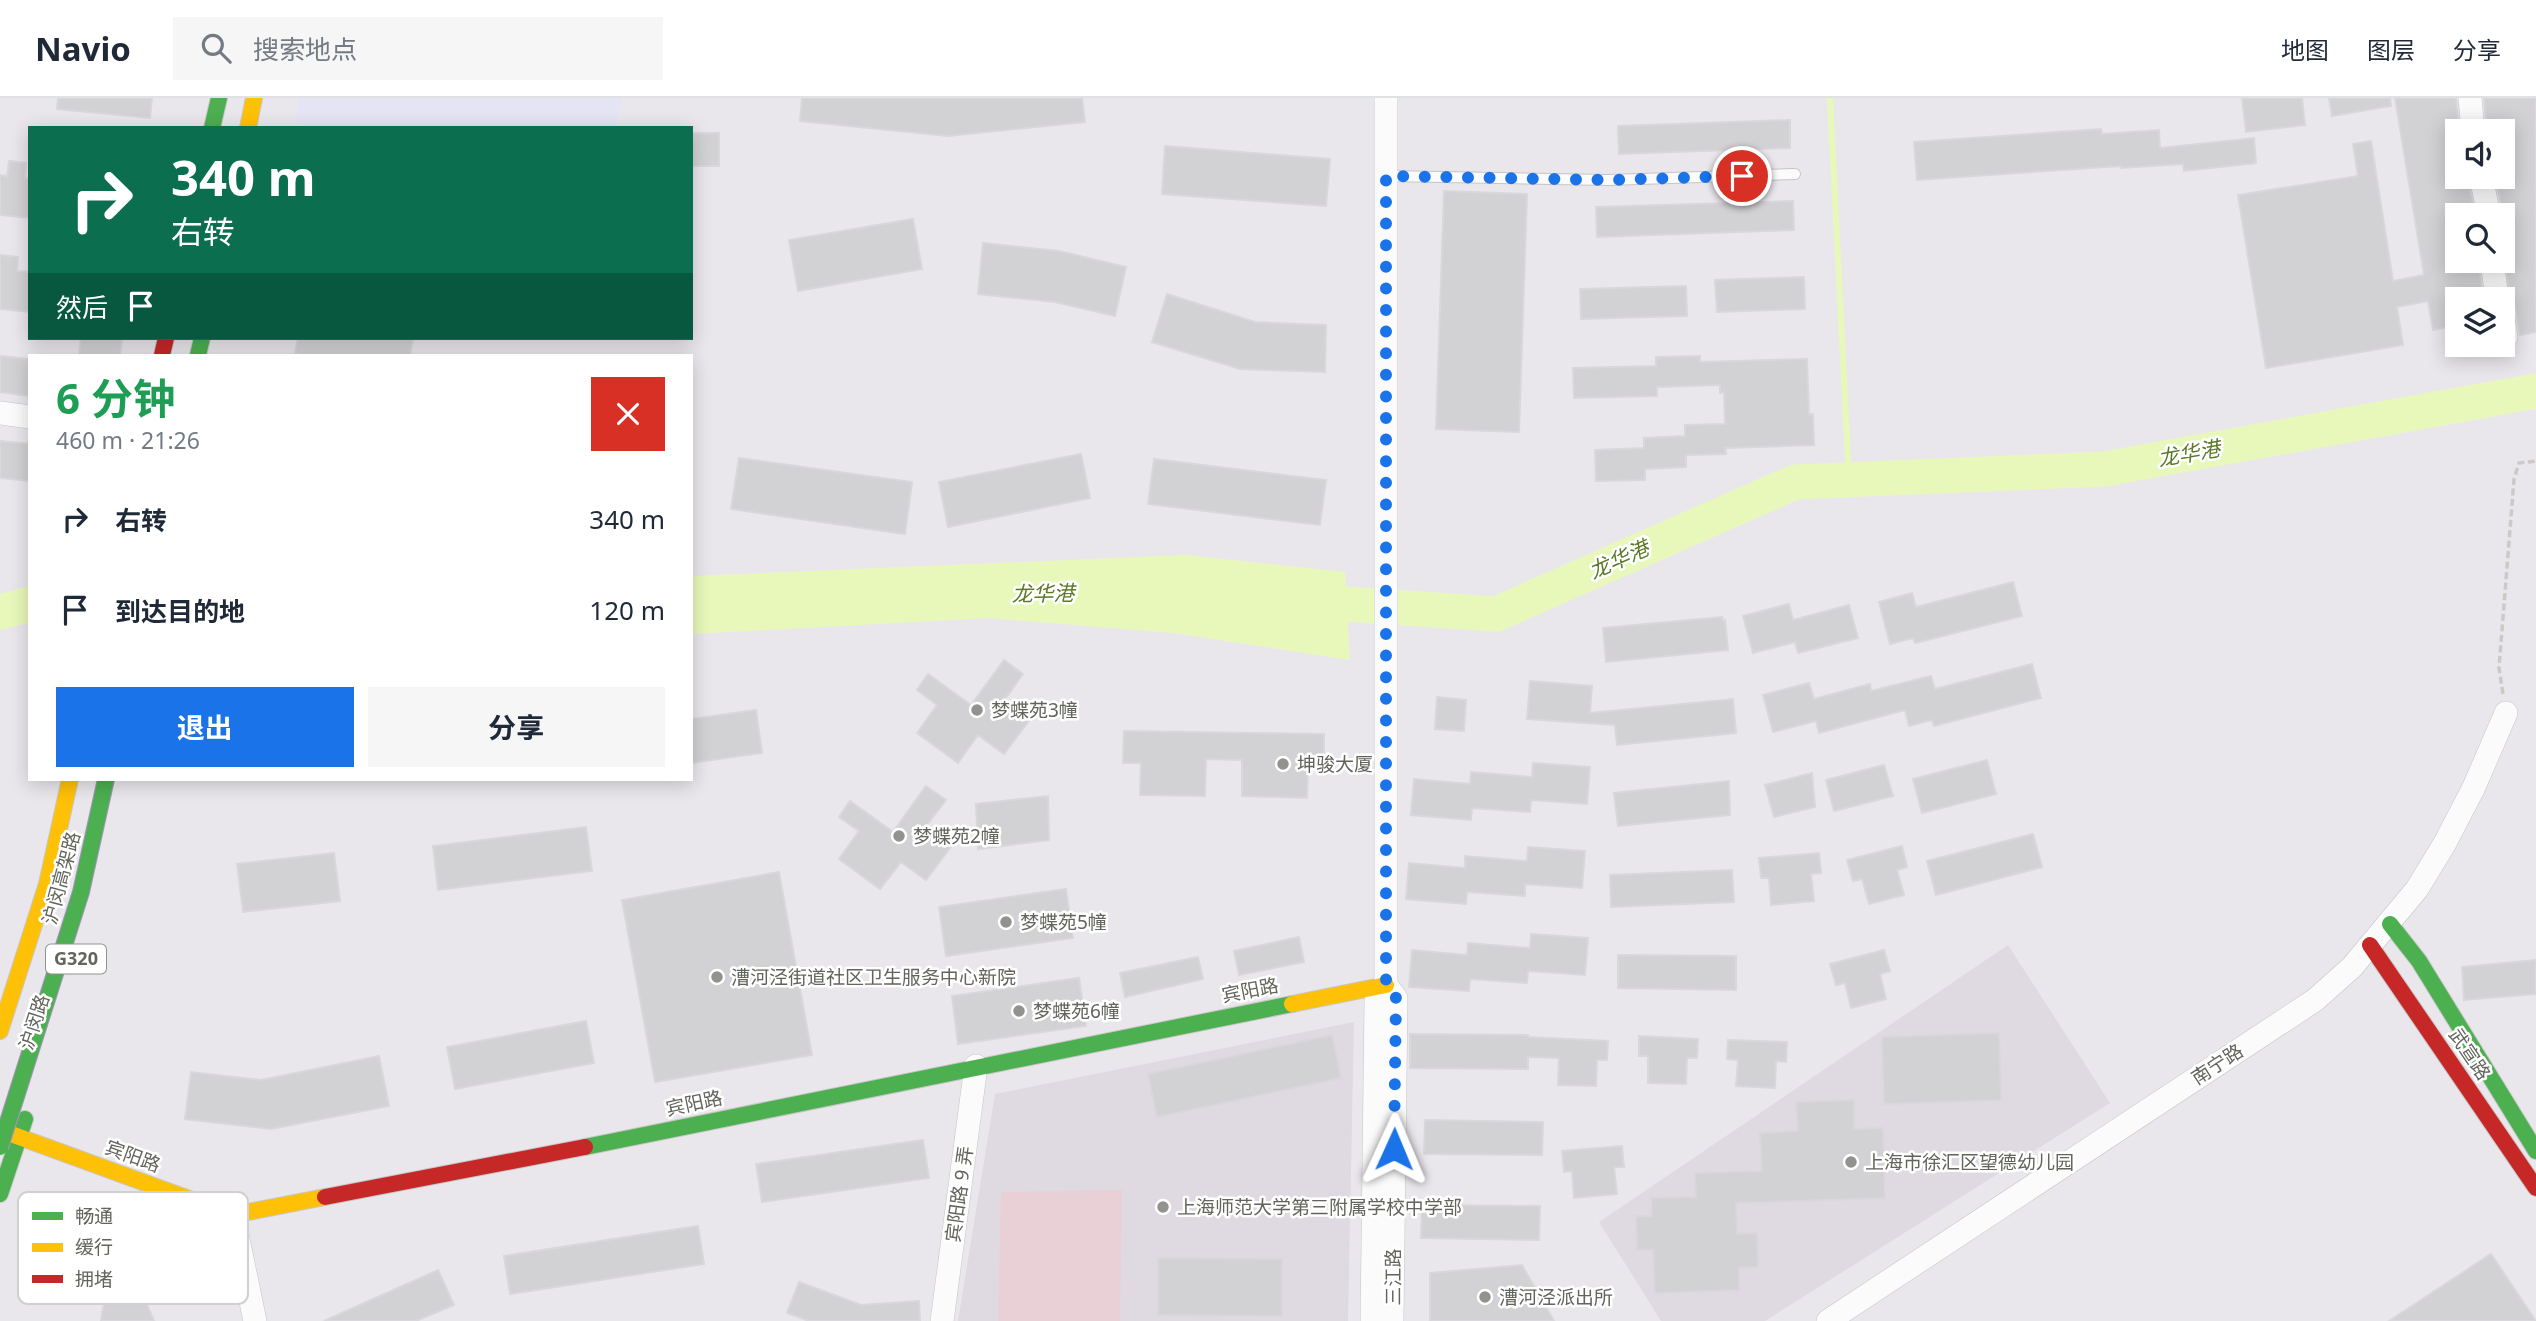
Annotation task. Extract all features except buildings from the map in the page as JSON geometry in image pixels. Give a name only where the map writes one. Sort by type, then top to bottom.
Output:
[{"type":"main road","points":[[199,126],[205,98]]},
{"type":"main road","points":[[212,126],[219,98]]},
{"type":"main road","points":[[247,126],[254,98]]},
{"type":"main road","points":[[264,126],[271,98]]},
{"type":"main road","name":"沪闵路","points":[[0,1004],[39,879],[60,781]]},
{"type":"main road","name":"沪闵高架路","points":[[0,1031],[47,884],[70,781]]},
{"type":"main road","name":"沪闵高架路","points":[[0,1147],[81,892],[106,781]]},
{"type":"main road","name":"沪闵路","points":[[0,1194],[95,897],[121,781]]},
{"type":"main road","points":[[2390,924],[2419,961],[2536,1151]]},
{"type":"main road","name":"武宣路","points":[[2370,944],[2536,1188]]},
{"type":"main road","name":"宾阳路","points":[[248,1212],[1386,985]]},
{"type":"main road","name":"宾阳路","points":[[0,1130],[171,1192]]},
{"type":"street","name":"三江路","points":[[1372,1321],[1376,1001],[1386,985],[1386,98]]},
{"type":"street","points":[[2469,98],[2470,119]]},
{"type":"street","points":[[0,413],[28,417]]},
{"type":"street","name":"南宁路","points":[[1828,1321],[2315,1000],[2352,967],[2417,889],[2445,843],[2506,713]]},
{"type":"street","name":"三江路","points":[[1386,985],[1396,998],[1392,1321]]},
{"type":"street","name":"宾阳路 9 弄","points":[[942,1321],[976,1066]]},
{"type":"street","points":[[248,1291],[254,1321]]},
{"type":"lane","points":[[1386,176],[1608,180],[1796,174]]},
{"type":"path","points":[[2506,713],[2499,668],[2514,479],[2519,463],[2536,461]]},
{"type":"shaded area","points":[[299,98],[622,98],[616,126],[311,126],[294,123]]},
{"type":"shaded area","name":"上海市徐汇区望德幼儿园","points":[[2008,945],[2110,1103],[1765,1321],[1661,1321],[1599,1222]]},
{"type":"shaded area","name":"上海师范大学第三附属学校中学部","points":[[1354,1022],[1348,1321],[958,1321],[995,1094]]},
{"type":"shaded area","points":[[1122,1190],[1120,1321],[998,1321],[1001,1192]]},
{"type":"water","points":[[1185,555],[1345,572],[1350,660],[1173,633],[988,618],[693,634],[693,576]]},
{"type":"waterway","points":[[1830,98],[1849,480]]},
{"type":"waterway","name":"龙华港","points":[[1300,601],[1496,614],[1795,482],[2104,469],[2536,391]]},
{"type":"waterway","name":"龙华港","points":[[0,612],[28,605]]},
{"type":"traffic: fast","points":[[212,126],[219,98]]},
{"type":"traffic: fast","points":[[198,354],[202,340]]},
{"type":"traffic: fast","points":[[0,1147],[81,892],[106,781]]},
{"type":"traffic: fast","points":[[2390,924],[2419,961],[2536,1151]]},
{"type":"traffic: fast","points":[[585,1147],[1292,1004]]},
{"type":"traffic: fast","points":[[0,1194],[25,1119]]},
{"type":"traffic: slow","points":[[248,126],[254,98]]},
{"type":"traffic: slow","points":[[0,1031],[47,884],[70,781]]},
{"type":"traffic: slow","points":[[1292,1004],[1386,985]]},
{"type":"traffic: slow","points":[[0,1130],[170,1192]]},
{"type":"traffic: slow","points":[[248,1212],[325,1197]]},
{"type":"traffic: jam","points":[[162,354],[166,340]]},
{"type":"traffic: jam","points":[[2370,945],[2536,1188]]},
{"type":"traffic: jam","points":[[325,1197],[585,1147]]},
{"type":"place","name":"梦蝶苑3幢","points":[[977,710]]},
{"type":"place","name":"坤骏大厦","points":[[1283,764]]},
{"type":"place","name":"梦蝶苑2幢","points":[[899,836]]},
{"type":"place","name":"梦蝶苑5幢","points":[[1006,922]]},
{"type":"place","name":"漕河泾街道社区卫生服务中心新院","points":[[717,977]]},
{"type":"place","name":"梦蝶苑6幢","points":[[1019,1011]]},
{"type":"place","name":"上海市徐汇区望德幼儿园","points":[[1851,1162]]},
{"type":"place","name":"上海师范大学第三附属学校中学部","points":[[1163,1207]]},
{"type":"place","name":"漕河泾派出所","points":[[1485,1297]]},
{"type":"route","points":[[1394,1149],[1396,998],[1386,985],[1386,176],[1608,180],[1742,176]]}]
